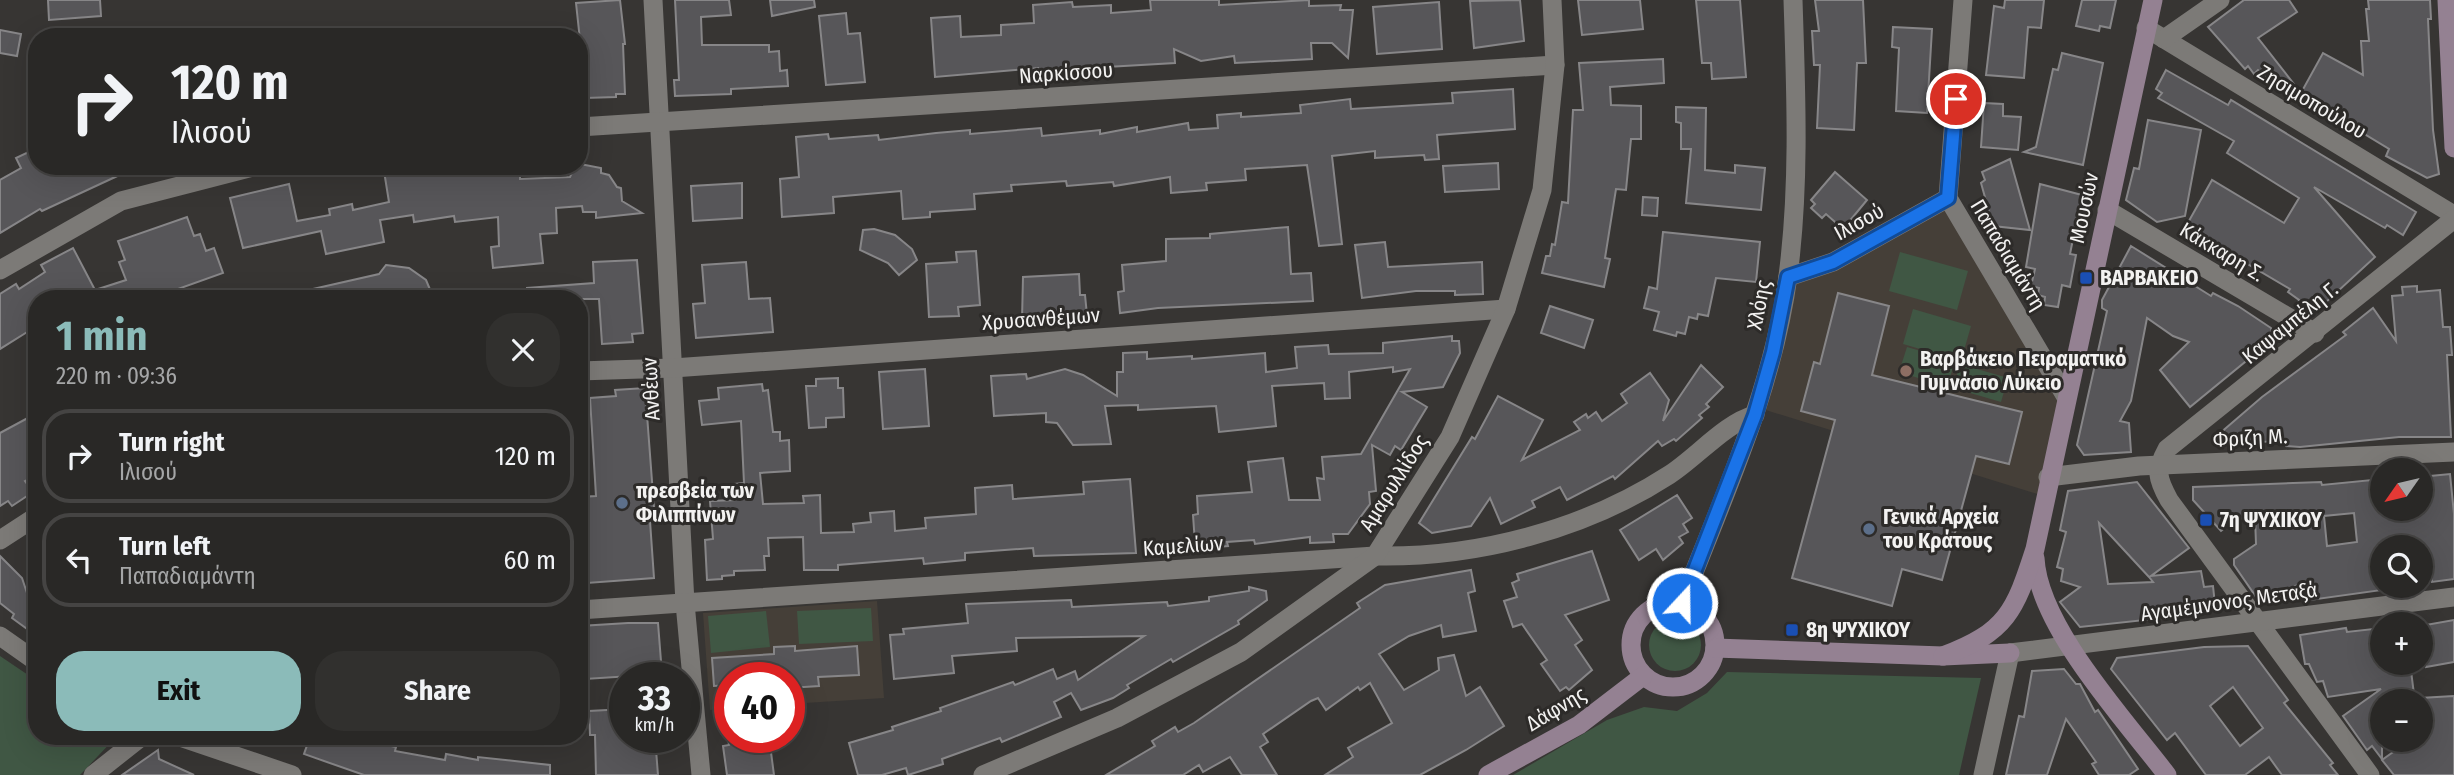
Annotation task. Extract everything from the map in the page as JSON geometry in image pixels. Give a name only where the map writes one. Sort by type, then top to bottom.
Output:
[{"type":"main road","name":"Μουσών","points":[[2035,549],[2048,477],[2153,0]]},
{"type":"main road","points":[[2447,0],[2454,148]]},
{"type":"main road","points":[[2035,549],[2040,593],[2071,647],[2167,775]]},
{"type":"main road","points":[[1943,656],[1966,647],[2006,620],[2020,595],[2035,549]]},
{"type":"main road","points":[[1682,603],[1696,609],[1707,620],[1714,633],[1715,648],[1705,673],[1682,687],[1668,688],[1643,676],[1630,652],[1635,625],[1655,606],[1682,603]]},
{"type":"main road","points":[[1715,648],[1943,656],[2010,653]]},
{"type":"main road","name":"Δάφνης","points":[[1488,775],[1578,725],[1643,676]]},
{"type":"street","name":"Ανθέων","points":[[653,0],[657,121],[685,603],[701,775]]},
{"type":"street","name":"Αμαρυλλίδος","points":[[984,775],[1117,718],[1241,652],[1375,556],[1450,437],[1506,309],[1542,190],[1555,65],[1552,0]]},
{"type":"street","name":"Χλόης","points":[[1682,603],[1755,415],[1773,352],[1788,277],[1798,168],[1793,0]]},
{"type":"street","name":"Παπαδιαμάντη","points":[[1963,0],[1948,198],[2066,397]]},
{"type":"street","points":[[2164,39],[2220,0]]},
{"type":"street","name":"Ζησιμοπούλου","points":[[2147,28],[2454,217]]},
{"type":"street","name":"Ναρκίσσου","points":[[588,126],[1555,65]]},
{"type":"street","points":[[0,270],[121,201],[222,175]]},
{"type":"street","name":"Ιλισού","points":[[1788,277],[1833,262],[1948,198]]},
{"type":"street","name":"Κάκκαρη Σ.","points":[[2107,211],[2315,333]]},
{"type":"street","name":"Καψαμπέλη Γ.","points":[[2158,465],[2167,449],[2315,333],[2454,217]]},
{"type":"street","name":"Χρυσανθέμων","points":[[588,371],[673,368],[1506,309]]},
{"type":"street","name":"Καμελίων","points":[[588,609],[1375,556],[1425,557],[1570,524],[1668,476],[1706,449],[1737,420],[1755,415]]},
{"type":"street","name":"Φριζη Μ.","points":[[2048,477],[2158,465],[2454,452]]},
{"type":"street","points":[[2158,465],[2161,484],[2169,500],[2259,619],[2370,775]]},
{"type":"street","points":[[0,540],[28,522]]},
{"type":"street","name":"Αγαμέμνονος Μεταξά","points":[[2010,653],[2071,647],[2259,619],[2454,597]]},
{"type":"street","points":[[0,636],[28,656]]},
{"type":"street","points":[[1983,775],[2010,653]]},
{"type":"street","points":[[93,775],[131,745]]},
{"type":"street","points":[[204,745],[292,775]]},
{"type":"shaded area","name":"Βαρβάκειο Πειραματικό Γυμνάσιο Λύκειο","points":[[1946,202],[2062,399],[2044,496],[1756,407],[1788,280]]},
{"type":"shaded area","points":[[877,601],[884,698],[805,703],[805,662],[714,662],[714,710],[710,710],[703,613]]},
{"type":"green space","points":[[1900,252],[1968,271],[1957,310],[1889,291]]},
{"type":"green space","points":[[1913,309],[1971,326],[1961,361],[1903,344]]},
{"type":"green space","points":[[1907,347],[1955,361],[1947,387],[1899,372]]},
{"type":"green space","points":[[1960,364],[2008,378],[2001,402],[1953,388]]},
{"type":"green space","points":[[871,608],[873,641],[799,644],[797,611]]},
{"type":"green space","points":[[766,611],[770,647],[711,653],[708,616]]},
{"type":"green space","points":[[1675,619],[1685,621],[1693,627],[1699,635],[1699,655],[1693,663],[1685,669],[1675,671],[1665,669],[1657,663],[1651,655],[1649,645],[1651,635],[1657,627],[1665,621]]},
{"type":"green space","points":[[0,656],[28,675],[28,745],[108,745],[80,775],[0,775]]},
{"type":"green space","points":[[1727,672],[1981,678],[1959,775],[1513,775],[1607,720],[1644,707],[1677,711],[1707,693]]},
{"type":"building","points":[[48,0],[100,0],[101,16],[49,20]]},
{"type":"building","points":[[620,0],[625,44],[625,94],[588,98],[588,28],[579,28],[576,3]]},
{"type":"building","points":[[675,0],[729,0],[731,15],[701,17],[702,45],[769,45],[769,52],[779,51],[780,71],[787,70],[788,86],[731,89],[731,94],[675,96],[674,80],[679,80]]},
{"type":"building","points":[[770,0],[814,0],[815,7],[772,16]]},
{"type":"building","points":[[1150,0],[1219,0],[1219,5],[1309,0],[1309,6],[1341,5],[1340,10],[1353,10],[1348,58],[1332,43],[1311,43],[1312,59],[1235,63],[1234,56],[1201,61],[1174,49],[1175,63],[1038,71],[1038,68],[935,77],[931,18],[960,16],[961,37],[1001,35],[1001,25],[1034,23],[1033,5],[1072,2],[1073,7],[1111,5],[1111,13],[1151,10]]},
{"type":"building","points":[[1520,0],[1524,41],[1474,48],[1470,1]]},
{"type":"building","points":[[1578,0],[1640,0],[1643,29],[1582,35]]},
{"type":"building","points":[[1696,0],[1740,0],[1746,77],[1712,79],[1711,63],[1702,63]]},
{"type":"building","points":[[1815,0],[1863,0],[1866,63],[1857,63],[1854,130],[1817,128],[1820,65],[1814,65],[1812,31],[1819,31]]},
{"type":"building","points":[[2005,0],[2044,0],[2041,28],[2028,27],[2024,78],[1986,75],[1994,6],[2004,8]]},
{"type":"building","points":[[2082,0],[2116,0],[2110,28],[2100,26],[2099,31],[2076,26]]},
{"type":"building","points":[[2244,0],[2289,0],[2297,12],[2258,38],[2301,93],[2323,53],[2363,75],[2361,41],[2369,41],[2366,9],[2369,9],[2368,0],[2430,0],[2431,19],[2428,19],[2433,130],[2439,174],[2427,178],[2386,156],[2389,149],[2343,121],[2344,118],[2278,82],[2276,84],[2258,70],[2254,74],[2248,66],[2245,69],[2208,27]]},
{"type":"building","points":[[1439,2],[1442,49],[1377,54],[1373,7]]},
{"type":"building","points":[[846,13],[848,34],[860,33],[865,82],[826,85],[819,16]]},
{"type":"building","points":[[1893,27],[1932,29],[1927,113],[1896,111],[1899,48],[1892,47]]},
{"type":"building","points":[[0,30],[21,34],[17,56],[0,53]]},
{"type":"building","points":[[2062,53],[2103,63],[2083,165],[2024,152],[2036,147],[2053,69],[2058,70]]},
{"type":"building","points":[[1663,59],[1664,83],[1610,87],[1611,105],[1641,106],[1641,139],[1631,139],[1626,190],[1616,189],[1605,258],[1610,259],[1604,287],[1542,273],[1546,256],[1550,256],[1552,244],[1555,245],[1562,202],[1568,203],[1573,110],[1583,110],[1579,63]]},
{"type":"building","points":[[2166,70],[2228,105],[2231,100],[2416,212],[2403,235],[2387,225],[2385,228],[2314,187],[2375,257],[2324,304],[2315,308],[2298,303],[2299,300],[2288,292],[2290,289],[2244,262],[2243,265],[2181,235],[2212,180],[2284,223],[2299,198],[2227,153],[2234,141],[2158,98],[2162,93],[2156,89]]},
{"type":"building","points":[[1513,89],[1515,129],[1437,135],[1439,159],[1425,160],[1424,155],[1375,158],[1375,151],[1332,156],[1342,244],[1319,246],[1307,165],[1245,169],[1246,180],[1206,183],[1207,190],[1171,193],[1170,177],[1114,186],[1113,182],[1067,186],[1066,181],[1011,185],[1012,191],[974,194],[975,209],[930,212],[930,217],[903,219],[901,191],[833,197],[834,213],[782,217],[780,179],[799,177],[796,137],[828,134],[829,139],[878,135],[879,140],[970,130],[970,134],[1041,128],[1042,136],[1100,130],[1100,134],[1137,127],[1137,132],[1188,123],[1189,130],[1218,128],[1217,115],[1241,113],[1241,117],[1301,113],[1300,105],[1350,99],[1351,109],[1453,103],[1452,93]]},
{"type":"building","points":[[1984,103],[2003,104],[2003,116],[2021,117],[2018,150],[1981,147]]},
{"type":"building","points":[[1676,107],[1706,108],[1705,170],[1735,173],[1735,165],[1765,168],[1761,210],[1686,203],[1691,149],[1681,149],[1681,123],[1676,122]]},
{"type":"building","points":[[2148,120],[2201,130],[2185,216],[2157,222],[2126,200],[2134,168],[2139,169]]},
{"type":"building","points":[[28,152],[28,175],[120,175],[42,211],[40,209],[0,233],[0,180],[21,168],[16,158]]},
{"type":"building","points":[[2010,159],[2030,230],[1993,226],[1981,183],[1985,180],[1982,172]]},
{"type":"building","points":[[1498,163],[1499,189],[1445,192],[1443,166]]},
{"type":"building","points":[[588,166],[601,168],[601,173],[609,175],[617,187],[621,188],[622,201],[642,213],[596,218],[596,212],[583,212],[582,206],[556,208],[557,233],[540,234],[543,263],[493,268],[491,247],[499,246],[498,217],[455,222],[454,216],[414,222],[413,215],[380,220],[384,242],[326,254],[321,231],[243,248],[230,198],[289,184],[297,221],[330,215],[329,209],[352,204],[353,210],[389,202],[385,175],[520,175],[520,179],[588,175]]},
{"type":"building","points":[[1835,172],[1867,200],[1843,229],[1826,214],[1822,218],[1811,208],[1815,204],[1811,200]]},
{"type":"building","points":[[742,183],[742,218],[693,221],[691,186]]},
{"type":"building","points":[[2040,184],[2082,195],[2070,254],[2076,255],[2070,287],[2062,285],[2058,307],[2044,305],[2045,297],[2038,295],[2039,288],[2031,286],[2035,269],[2026,267]]},
{"type":"building","points":[[1643,197],[1658,198],[1657,216],[1642,215]]},
{"type":"building","points":[[187,217],[194,236],[200,234],[206,251],[214,248],[223,273],[175,290],[95,290],[126,280],[119,262],[125,260],[118,241]]},
{"type":"building","points":[[1288,227],[1291,274],[1311,273],[1313,301],[1158,308],[1120,313],[1118,292],[1124,291],[1122,265],[1166,261],[1166,239],[1210,238],[1210,234]]},
{"type":"building","points":[[874,229],[895,235],[912,249],[917,260],[899,275],[888,263],[860,250],[863,230]]},
{"type":"building","points":[[1663,232],[1760,242],[1756,282],[1716,278],[1708,316],[1698,314],[1697,319],[1689,317],[1685,334],[1677,332],[1676,336],[1654,330],[1659,312],[1644,308],[1649,287],[1657,289]]},
{"type":"building","points":[[1385,242],[1388,267],[1482,262],[1483,294],[1455,295],[1455,291],[1416,291],[1362,298],[1355,245]]},
{"type":"building","points":[[2131,246],[2211,296],[2213,293],[2238,306],[2271,328],[2273,339],[2190,407],[2160,370],[2189,342],[2173,336],[2147,318],[2131,401],[2120,421],[2129,423],[2131,452],[2084,455],[2077,445],[2107,311],[2102,308],[2102,300]]},
{"type":"building","points":[[73,248],[95,290],[28,290],[28,332],[0,349],[0,294],[16,284],[19,289],[45,272],[41,265]]},
{"type":"building","points":[[976,251],[980,305],[958,307],[959,316],[929,317],[926,264],[957,262],[956,252]]},
{"type":"building","points":[[637,260],[643,333],[632,334],[633,342],[602,344],[599,299],[588,299],[588,290],[527,290],[594,283],[593,262]]},
{"type":"building","points":[[746,262],[749,299],[770,298],[773,332],[696,338],[693,304],[705,303],[702,265]]},
{"type":"building","points":[[386,265],[409,268],[426,280],[430,290],[308,290],[379,274]]},
{"type":"building","points":[[1079,274],[1080,295],[1085,295],[1087,315],[1022,320],[1023,277]]},
{"type":"building","points":[[2417,286],[2417,292],[2440,290],[2443,327],[2450,327],[2452,355],[2447,355],[2451,437],[2399,437],[2300,447],[2286,446],[2286,440],[2224,445],[2219,434],[2262,397],[2346,335],[2343,332],[2373,308],[2396,341],[2392,296],[2403,295],[2402,287]]},
{"type":"building","points":[[1838,293],[1889,306],[1872,375],[2022,412],[2009,464],[1976,456],[1942,580],[1902,569],[1892,606],[1792,578],[1835,420],[1801,411],[1814,362],[1820,364]]},
{"type":"building","points":[[1550,306],[1593,320],[1584,348],[1541,333]]},
{"type":"building","points":[[1452,336],[1452,341],[1459,341],[1460,353],[1443,387],[1402,392],[1427,407],[1401,450],[1395,446],[1390,455],[1372,445],[1376,491],[1369,492],[1370,504],[1348,534],[1333,534],[1334,542],[1310,543],[1310,537],[1255,544],[1254,540],[1227,542],[1228,546],[1204,548],[1204,542],[1195,543],[1193,515],[1198,514],[1197,496],[1252,492],[1248,462],[1283,458],[1289,500],[1320,500],[1317,478],[1324,479],[1322,457],[1361,454],[1410,369],[1393,372],[1393,367],[1349,372],[1350,398],[1325,399],[1324,383],[1272,386],[1276,426],[1219,432],[1216,406],[1138,410],[1138,405],[1105,406],[1111,444],[1073,445],[1057,423],[1046,422],[1046,413],[994,416],[991,376],[1026,374],[1027,379],[1065,369],[1083,375],[1117,396],[1117,372],[1123,372],[1123,353],[1147,352],[1147,359],[1192,356],[1192,359],[1265,353],[1266,372],[1297,368],[1295,347],[1328,345],[1329,354],[1383,353],[1383,343]]},
{"type":"building","points":[[1701,365],[1723,387],[1706,404],[1709,407],[1699,415],[1702,418],[1676,441],[1674,439],[1662,446],[1658,441],[1615,479],[1613,476],[1567,500],[1560,487],[1532,501],[1535,507],[1501,524],[1490,498],[1471,526],[1432,533],[1419,523],[1472,437],[1475,439],[1498,396],[1543,420],[1522,460],[1580,430],[1574,422],[1586,414],[1588,418],[1596,412],[1602,421],[1627,403],[1621,394],[1650,373],[1669,400],[1663,421]]},
{"type":"building","points":[[925,369],[929,426],[883,429],[879,372]]},
{"type":"building","points":[[838,378],[838,388],[843,388],[844,417],[826,418],[826,427],[809,428],[806,386],[816,386],[816,379]]},
{"type":"building","points":[[762,384],[763,391],[768,390],[773,432],[780,432],[780,441],[789,440],[790,471],[760,473],[763,504],[804,503],[803,496],[820,495],[821,533],[854,532],[853,524],[871,522],[870,513],[894,511],[895,531],[926,528],[925,518],[976,514],[975,488],[1012,485],[1013,499],[1084,494],[1083,482],[1130,479],[1136,553],[1034,556],[1033,548],[965,553],[965,560],[924,564],[923,558],[838,565],[838,570],[804,570],[803,537],[768,538],[769,556],[764,556],[765,570],[734,571],[734,575],[722,576],[722,579],[707,580],[705,540],[713,539],[710,501],[736,500],[735,484],[744,483],[741,421],[702,425],[699,401],[719,399],[718,388]]},
{"type":"building","points":[[645,388],[655,521],[650,521],[654,578],[588,583],[588,496],[596,496],[590,398],[616,396],[615,390]]},
{"type":"building","points":[[28,418],[28,480],[25,481],[28,495],[12,506],[8,501],[0,506],[0,433]]},
{"type":"building","points":[[2450,474],[2454,514],[2454,579],[2433,582],[2433,535],[2370,535],[2370,592],[2303,601],[2300,583],[2276,599],[2274,595],[2261,604],[2234,565],[2234,559],[2256,544],[2255,517],[2236,519],[2221,531],[2193,500],[2193,487],[2321,482],[2322,485],[2370,480],[2370,522],[2432,522],[2433,476]],"holes":[[[2354,513],[2357,542],[2327,546],[2324,516]]]},
{"type":"building","points":[[2137,482],[2189,548],[2151,576],[2201,571],[2204,587],[2213,586],[2215,605],[2199,607],[2201,614],[2080,627],[2060,602],[2080,587],[2061,581],[2063,569],[2057,567],[2066,532],[2060,530],[2068,491]],"holes":[[[2099,523],[2153,582],[2108,584]]]},
{"type":"building","points":[[1677,495],[1692,518],[1683,524],[1688,532],[1679,537],[1683,543],[1663,560],[1656,549],[1639,560],[1620,530]]},
{"type":"building","points":[[1592,551],[1609,600],[1565,615],[1582,640],[1575,645],[1592,670],[1569,690],[1566,687],[1560,691],[1541,664],[1547,660],[1522,624],[1513,627],[1504,601],[1517,597],[1512,583],[1519,580],[1517,574]]},
{"type":"building","points":[[0,556],[22,578],[28,596],[28,630],[12,618],[14,614],[0,603]]},
{"type":"building","points":[[1471,570],[1475,591],[1468,593],[1476,631],[1443,637],[1441,625],[1409,636],[1379,654],[1404,690],[1439,670],[1438,658],[1454,655],[1466,696],[1480,687],[1504,726],[1466,750],[1420,775],[1325,775],[1353,757],[1348,748],[1392,723],[1370,683],[1360,690],[1358,687],[1326,710],[1318,698],[1311,701],[1263,734],[1268,742],[1260,747],[1277,775],[1242,775],[1230,757],[1203,772],[1199,765],[1183,775],[1106,775],[1155,746],[1152,741],[1175,727],[1178,732],[1194,723],[1360,608],[1357,603],[1385,585]]},
{"type":"building","points":[[1249,587],[1266,591],[1267,600],[1238,621],[1239,624],[1173,662],[1171,659],[1127,685],[1129,688],[1113,698],[1081,710],[1071,693],[1054,702],[1061,717],[1002,742],[1000,738],[942,759],[943,764],[908,775],[906,768],[882,775],[858,775],[849,743],[893,730],[892,727],[941,711],[940,708],[1013,682],[1015,685],[1053,669],[1057,679],[1075,671],[1078,680],[1144,636],[1016,638],[1017,651],[952,656],[954,673],[894,679],[890,635],[904,634],[903,629],[968,623],[966,604],[1071,600],[1072,607],[1167,602],[1168,606],[1209,601],[1209,597],[1249,591]]},
{"type":"building","points":[[2454,620],[2454,662],[2433,666],[2433,624]]},
{"type":"building","points":[[658,623],[661,662],[609,662],[609,677],[588,679],[588,626]]},
{"type":"building","points":[[2346,628],[2347,632],[2370,629],[2370,675],[2412,675],[2413,689],[2370,689],[2328,697],[2323,681],[2317,682],[2309,664],[2305,664],[2300,635]]},
{"type":"building","points":[[795,646],[795,651],[857,646],[859,675],[818,677],[819,686],[805,687],[805,662],[714,662],[714,686],[712,658],[774,654],[774,647]]},
{"type":"building","points":[[2248,646],[2288,700],[2284,703],[2333,763],[2330,765],[2338,775],[2282,775],[2269,757],[2245,775],[2206,775],[2175,733],[2167,740],[2111,669],[2117,658],[2204,647]],"holes":[[[2233,687],[2263,728],[2240,746],[2210,706]]]},
{"type":"building","points":[[2064,669],[2076,684],[2080,684],[2095,712],[2098,710],[2138,769],[2129,775],[2099,775],[2092,764],[2096,762],[2066,719],[2047,775],[2006,775],[2019,716],[2024,717],[2032,671]]},
{"type":"building","points":[[2454,696],[2454,775],[2394,775],[2382,760],[2393,752],[2433,752],[2433,697]]},
{"type":"building","points":[[2370,697],[2370,748],[2367,750],[2343,716]]},
{"type":"building","points":[[609,710],[609,753],[656,753],[658,775],[596,775],[595,735],[590,735],[589,711]]},
{"type":"building","points":[[307,745],[391,745],[396,747],[395,751],[445,760],[446,754],[478,760],[478,757],[550,765],[550,775],[364,775],[304,754]]},
{"type":"building","points":[[158,750],[159,759],[194,775],[122,775]]},
{"type":"building","points":[[724,753],[771,753],[774,775],[727,775]]},
{"type":"place","name":"ΒΑΡΒΑΚΕΙΟ","points":[[2086,278]]},
{"type":"place","name":"Βαρβάκειο Πειραματικό Γυμνάσιο Λύκειο","points":[[1906,371]]},
{"type":"place","name":"πρεσβεία των Φιλιππίνων","points":[[622,503]]},
{"type":"place","name":"7η ΨΥΧΙΚΟΥ","points":[[2206,520]]},
{"type":"place","name":"Γενικά Αρχεία του Κράτους","points":[[1869,529]]},
{"type":"place","name":"8η ΨΥΧΙΚΟΥ","points":[[1792,630]]},
{"type":"route","points":[[1682,603],[1755,415],[1773,352],[1788,277],[1833,262],[1948,198],[1956,99]]}]
